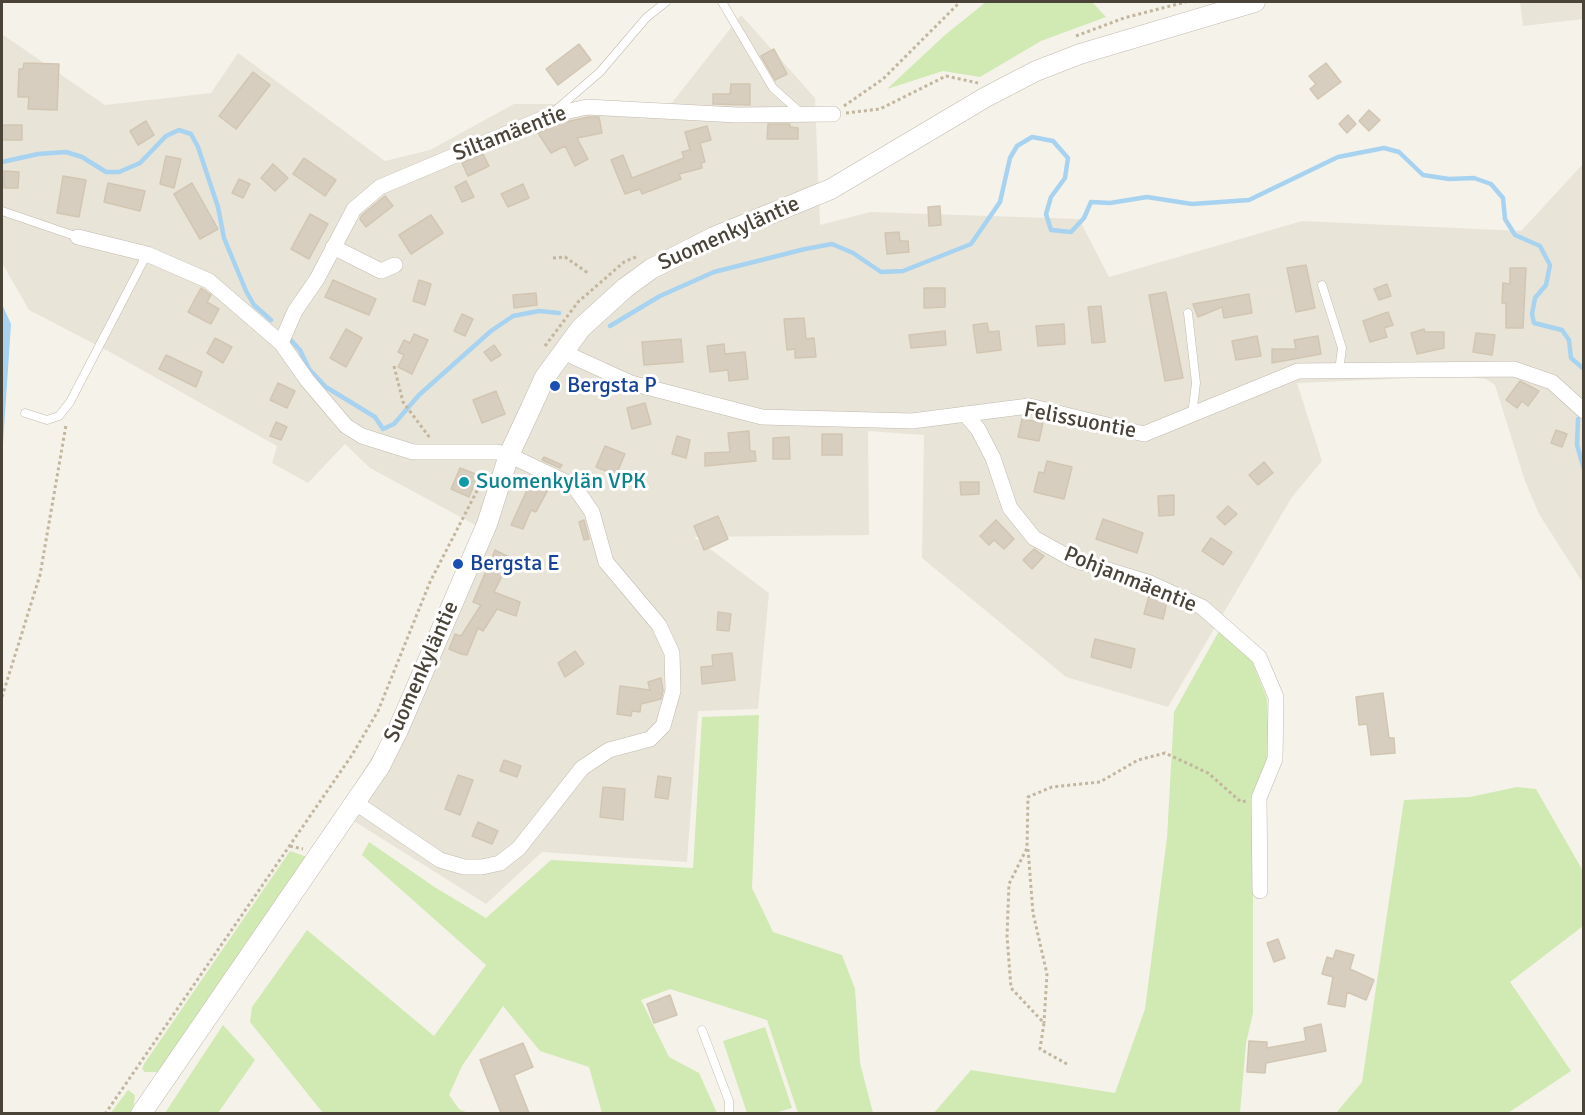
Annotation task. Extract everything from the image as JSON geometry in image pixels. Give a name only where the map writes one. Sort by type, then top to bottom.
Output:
[{"type":"street","name":"Suomenkyläntie","points":[[141,1113],[380,766],[398,730],[487,524],[509,455],[545,377],[581,328],[602,307],[651,269],[714,237],[831,189],[1001,88],[1036,70],[1080,54],[1255,2]]},
{"type":"street","name":"Siltamäentie","points":[[281,343],[295,311],[317,279],[354,209],[380,188],[551,115],[587,107],[737,115],[833,114]]},
{"type":"street","points":[[78,237],[147,254],[209,281],[281,343],[307,380],[346,426],[388,446],[413,452],[497,452],[509,455],[574,486],[592,512],[606,562],[659,625],[672,653],[673,692],[663,726],[650,739],[609,750],[582,768],[519,848],[500,863],[482,867],[464,867],[440,860],[356,803]]},
{"type":"street","points":[[333,247],[381,271],[395,265]]},
{"type":"street","name":"Felissuontie","points":[[563,352],[631,383],[762,417],[912,422],[1029,406],[1144,434],[1298,371],[1514,369],[1552,382],[1584,411]]},
{"type":"street","name":"Pohjanmäentie","points":[[965,414],[978,429],[993,458],[1010,508],[1034,538],[1072,560],[1150,584],[1202,607],[1258,657],[1276,697],[1275,759],[1259,798],[1260,891]]},
{"type":"lane","points":[[551,115],[600,72],[646,18],[666,2]]},
{"type":"lane","points":[[722,2],[773,87],[802,114]]},
{"type":"lane","points":[[2,211],[78,237]]},
{"type":"lane","points":[[25,413],[47,420],[59,416],[70,402],[147,254]]},
{"type":"lane","points":[[1322,285],[1342,348],[1339,371]]},
{"type":"lane","points":[[1188,313],[1196,383],[1192,415]]},
{"type":"lane","points":[[702,1030],[729,1101],[729,1113]]},
{"type":"path","points":[[833,114],[883,79],[960,2]]},
{"type":"path","points":[[833,114],[880,109],[946,76],[1001,88]]},
{"type":"path","points":[[553,258],[565,257],[588,273]]},
{"type":"path","points":[[394,366],[403,402],[441,452]]},
{"type":"path","points":[[2,697],[40,575],[70,402]]},
{"type":"path","points":[[1067,1064],[1040,1049],[1047,974],[1033,913],[1028,848],[1028,797],[1052,787],[1100,782],[1138,760],[1165,753],[1208,773],[1241,802],[1259,798]]},
{"type":"path","points":[[1028,848],[1009,884],[1007,936],[1011,988],[1044,1023]]},
{"type":"shaded area","points":[[1520,2],[1583,2],[1583,19],[1523,26]]},
{"type":"shaded area","points":[[741,15],[815,98],[820,225],[870,212],[1079,219],[1109,277],[1302,221],[1521,231],[1583,164],[1583,583],[1539,514],[1525,481],[1495,385],[1486,379],[1458,376],[1297,383],[1322,461],[1292,497],[1168,707],[1066,677],[922,558],[924,435],[868,431],[869,535],[694,537],[769,593],[758,709],[698,711],[687,862],[542,852],[486,904],[338,811],[390,728],[477,526],[370,468],[345,444],[308,483],[272,463],[277,446],[110,352],[29,310],[2,263],[2,34],[105,105],[211,93],[238,53],[385,161],[430,150],[514,104],[671,104]]},
{"type":"green space","points":[[986,2],[1092,2],[1106,17],[1041,41],[980,77],[943,71],[887,89],[945,35]]},
{"type":"green space","points":[[1219,631],[1252,661],[1267,699],[1269,756],[1253,794],[1253,1013],[1246,1043],[1240,1113],[933,1114],[971,1070],[1115,1093],[1145,1009],[1167,838],[1174,712]]},
{"type":"green space","points":[[759,715],[752,888],[773,932],[842,955],[855,989],[860,1063],[873,1113],[798,1113],[767,1020],[670,989],[641,1000],[669,1057],[699,1073],[717,1113],[602,1113],[589,1067],[540,1051],[503,1006],[462,1066],[449,1095],[459,1109],[468,1113],[323,1113],[250,1022],[252,1007],[307,930],[434,1036],[486,965],[362,855],[369,842],[436,888],[486,918],[551,860],[693,868],[702,717]]},
{"type":"green space","points":[[1517,787],[1536,789],[1583,871],[1583,926],[1510,982],[1571,1071],[1508,1113],[1336,1113],[1362,1082],[1404,800],[1470,797]]},
{"type":"green space","points":[[290,851],[310,858],[159,1072],[145,1072],[142,1069],[144,1064]]},
{"type":"green space","points":[[223,1025],[255,1060],[218,1113],[165,1113]]},
{"type":"green space","points":[[765,1027],[792,1108],[775,1113],[747,1113],[723,1041]]},
{"type":"green space","points":[[128,1090],[135,1095],[133,1111],[110,1114]]},
{"type":"water","points":[[2,304],[11,324],[2,459]]},
{"type":"building","points":[[579,44],[591,60],[558,85],[546,69]]},
{"type":"building","points":[[774,49],[787,74],[775,80],[761,56]]},
{"type":"building","points":[[24,63],[59,64],[57,110],[28,109],[29,97],[18,97],[19,69],[23,69]]},
{"type":"building","points":[[1326,63],[1341,82],[1318,99],[1310,89],[1316,84],[1309,76]]},
{"type":"building","points":[[253,72],[270,85],[236,129],[219,116]]},
{"type":"building","points":[[731,84],[750,84],[750,105],[713,104],[713,94],[730,94]]},
{"type":"building","points":[[1369,110],[1380,120],[1369,131],[1359,121]]},
{"type":"building","points":[[1348,115],[1356,124],[1347,133],[1339,124]]},
{"type":"building","points":[[588,117],[599,117],[602,133],[577,138],[588,159],[575,166],[565,146],[551,153],[538,133],[557,124]]},
{"type":"building","points":[[146,121],[154,135],[138,145],[130,131]]},
{"type":"building","points":[[768,124],[790,124],[790,127],[798,128],[798,139],[767,139]]},
{"type":"building","points":[[2,125],[22,125],[22,140],[2,140]]},
{"type":"building","points":[[707,126],[711,140],[700,143],[705,162],[701,163],[702,168],[679,174],[681,179],[642,194],[640,189],[625,194],[611,160],[623,155],[632,178],[684,158],[682,152],[690,150],[685,132]]},
{"type":"building","points":[[483,154],[489,166],[468,176],[462,163]]},
{"type":"building","points":[[166,156],[181,159],[174,188],[160,184]]},
{"type":"building","points":[[304,158],[336,180],[325,196],[293,174]]},
{"type":"building","points":[[273,164],[288,178],[275,191],[261,178]]},
{"type":"building","points":[[4,171],[19,172],[18,188],[4,188]]},
{"type":"building","points":[[63,176],[86,180],[79,217],[57,213]]},
{"type":"building","points":[[239,179],[250,184],[243,198],[232,193]]},
{"type":"building","points":[[466,181],[474,197],[462,202],[455,187]]},
{"type":"building","points":[[108,183],[145,191],[140,211],[104,202]]},
{"type":"building","points":[[192,183],[218,229],[200,239],[174,194]]},
{"type":"building","points":[[523,184],[529,198],[508,207],[501,194]]},
{"type":"building","points":[[385,196],[393,206],[366,227],[360,219],[362,215]]},
{"type":"building","points":[[940,206],[941,225],[929,226],[928,207]]},
{"type":"building","points":[[310,214],[328,224],[309,259],[291,249]]},
{"type":"building","points":[[431,215],[443,233],[411,254],[399,235]]},
{"type":"building","points":[[899,232],[900,241],[908,241],[909,252],[887,254],[885,233]]},
{"type":"building","points":[[1306,265],[1315,308],[1296,312],[1287,268]]},
{"type":"building","points":[[1510,268],[1526,268],[1523,328],[1506,328],[1506,303],[1502,303],[1503,283],[1510,284]]},
{"type":"building","points":[[333,280],[376,299],[369,315],[325,297]]},
{"type":"building","points":[[419,280],[431,284],[425,305],[413,301]]},
{"type":"building","points":[[1387,284],[1391,296],[1379,300],[1374,289]]},
{"type":"building","points":[[201,288],[211,295],[207,302],[219,309],[211,324],[188,312]]},
{"type":"building","points":[[924,288],[945,288],[945,307],[924,308]]},
{"type":"building","points":[[1166,292],[1183,378],[1165,381],[1149,295]]},
{"type":"building","points":[[536,293],[537,305],[514,308],[513,295]]},
{"type":"building","points":[[1249,294],[1252,313],[1224,318],[1222,307],[1198,317],[1193,304]]},
{"type":"building","points":[[1101,306],[1105,342],[1092,343],[1088,307]]},
{"type":"building","points":[[1388,312],[1393,325],[1384,328],[1387,337],[1370,342],[1363,321]]},
{"type":"building","points":[[462,314],[473,319],[465,336],[454,331]]},
{"type":"building","points":[[804,318],[806,339],[814,338],[816,357],[795,358],[795,349],[787,350],[784,319]]},
{"type":"building","points":[[987,323],[989,332],[999,331],[1001,350],[977,353],[973,325]]},
{"type":"building","points":[[1064,324],[1065,344],[1038,346],[1036,326]]},
{"type":"building","points":[[346,329],[362,338],[346,367],[330,358]]},
{"type":"building","points":[[1424,329],[1425,332],[1444,332],[1444,348],[1417,354],[1411,333]]},
{"type":"building","points":[[945,331],[946,345],[911,348],[909,335]]},
{"type":"building","points":[[1476,333],[1495,335],[1492,355],[1473,352]]},
{"type":"building","points":[[414,334],[428,340],[412,374],[398,367],[404,355],[398,352],[404,340],[410,343]]},
{"type":"building","points":[[1257,336],[1261,356],[1236,360],[1232,341]]},
{"type":"building","points":[[1318,336],[1321,354],[1272,363],[1272,349],[1296,349],[1294,340]]},
{"type":"building","points":[[215,338],[232,347],[223,363],[207,353]]},
{"type":"building","points":[[681,339],[683,362],[644,365],[642,342]]},
{"type":"building","points":[[724,344],[725,354],[745,352],[748,379],[729,381],[728,370],[710,372],[707,346]]},
{"type":"building","points":[[494,345],[501,355],[491,361],[484,352]]},
{"type":"building","points":[[166,355],[202,372],[196,387],[159,369]]},
{"type":"building","points":[[1520,381],[1539,391],[1528,406],[1522,401],[1517,408],[1506,400]]},
{"type":"building","points":[[278,383],[295,391],[287,408],[270,400]]},
{"type":"building","points":[[496,391],[505,414],[482,423],[473,400]]},
{"type":"building","points":[[645,403],[651,424],[632,429],[627,408]]},
{"type":"building","points":[[1022,419],[1043,423],[1039,441],[1018,437]]},
{"type":"building","points":[[276,422],[287,427],[281,440],[270,436]]},
{"type":"building","points":[[1556,430],[1567,434],[1562,447],[1551,443]]},
{"type":"building","points":[[749,431],[750,451],[755,451],[756,461],[705,466],[705,453],[730,452],[728,433]]},
{"type":"building","points":[[822,434],[842,434],[842,455],[822,455]]},
{"type":"building","points":[[677,436],[690,440],[686,458],[672,454]]},
{"type":"building","points":[[789,437],[790,459],[773,459],[773,438]]},
{"type":"building","points":[[605,446],[625,454],[616,475],[596,467]]},
{"type":"building","points":[[544,457],[562,465],[560,468],[542,460]]},
{"type":"building","points":[[1047,461],[1072,467],[1064,499],[1034,492],[1039,472],[1044,473]]},
{"type":"building","points":[[1264,462],[1273,473],[1258,485],[1249,475]]},
{"type":"building","name":"Suomenkylän VPK","points":[[460,468],[478,475],[469,497],[451,489]]},
{"type":"building","points":[[533,477],[550,486],[536,512],[531,510],[523,529],[511,525]]},
{"type":"building","points":[[960,482],[979,482],[979,494],[961,495]]},
{"type":"building","points":[[1174,495],[1174,515],[1159,516],[1158,496]]},
{"type":"building","points":[[1228,506],[1237,514],[1225,525],[1217,517]]},
{"type":"building","points":[[718,516],[728,539],[704,550],[694,526]]},
{"type":"building","points":[[1103,519],[1143,533],[1137,553],[1096,539]]},
{"type":"building","points":[[584,520],[589,539],[584,540],[579,522]]},
{"type":"building","points":[[996,520],[1014,539],[1004,549],[994,540],[989,545],[980,536]]},
{"type":"building","points":[[1211,538],[1232,552],[1223,565],[1202,551]]},
{"type":"building","points":[[1034,549],[1044,556],[1032,569],[1023,560]]},
{"type":"building","points":[[495,550],[511,558],[494,592],[520,602],[516,616],[497,609],[483,631],[478,628],[467,655],[461,654],[449,649],[455,634],[461,636],[481,605],[473,602]]},
{"type":"building","points":[[1149,596],[1167,602],[1163,619],[1144,614]]},
{"type":"building","points":[[718,612],[731,614],[729,631],[717,630]]},
{"type":"building","points":[[1095,639],[1135,649],[1131,668],[1091,657]]},
{"type":"building","points":[[575,651],[584,664],[565,677],[558,663]]},
{"type":"building","points":[[732,653],[735,680],[702,684],[701,667],[713,666],[712,655]]},
{"type":"building","points":[[661,678],[663,690],[661,699],[641,704],[640,712],[632,711],[631,716],[617,714],[620,686],[650,690],[648,682]]},
{"type":"building","points":[[1383,693],[1389,738],[1394,738],[1395,753],[1371,755],[1367,724],[1359,725],[1356,697]]},
{"type":"building","points":[[504,760],[521,766],[517,777],[500,771]]},
{"type":"building","points":[[458,775],[473,780],[460,815],[445,809]]},
{"type":"building","points":[[658,776],[671,778],[668,799],[655,797]]},
{"type":"building","points":[[603,787],[625,789],[623,820],[600,817]]},
{"type":"building","points":[[478,822],[498,831],[492,844],[472,836]]},
{"type":"building","points":[[1278,939],[1285,958],[1274,962],[1267,943]]},
{"type":"building","points":[[1336,950],[1354,955],[1350,969],[1374,980],[1366,1000],[1347,992],[1345,1007],[1328,1004],[1333,977],[1322,974],[1327,957],[1333,959]]},
{"type":"building","points":[[670,995],[677,1015],[654,1023],[647,1004]]},
{"type":"building","points":[[1321,1024],[1326,1051],[1266,1063],[1265,1073],[1247,1072],[1249,1041],[1267,1042],[1267,1048],[1306,1041],[1304,1028]]},
{"type":"building","points":[[523,1043],[533,1067],[514,1075],[529,1113],[501,1113],[480,1060]]},
{"type":"waterway","points":[[2,162],[38,154],[66,152],[82,157],[106,172],[119,172],[140,163],[166,136],[179,130],[191,134],[198,147],[218,207],[224,238],[246,291],[254,305],[271,320]]},
{"type":"waterway","points":[[610,326],[660,296],[714,272],[805,249],[832,244],[853,253],[881,272],[903,271],[971,244],[1000,202],[1010,158],[1017,146],[1032,137],[1053,141],[1068,158],[1065,178],[1051,197],[1046,214],[1051,230],[1071,232],[1084,218],[1091,202],[1110,203],[1147,197],[1192,204],[1249,200],[1338,157],[1384,148],[1399,152],[1423,175],[1449,179],[1474,178],[1491,184],[1503,198],[1505,219],[1515,235],[1540,246],[1550,265],[1546,285],[1535,298],[1532,314],[1534,323],[1562,330],[1569,340],[1571,358],[1584,369]]},
{"type":"waterway","points":[[288,337],[300,350],[309,369],[326,387],[375,417],[383,429],[394,424],[419,395],[491,331],[513,316],[539,311],[559,313]]},
{"type":"waterway","points":[[1578,419],[1577,445],[1584,469]]},
{"type":"place","name":"Bergsta P","points":[[555,386]]},
{"type":"place","name":"Suomenkylän VPK","points":[[464,482]]},
{"type":"place","name":"Bergsta E","points":[[458,564]]}]
